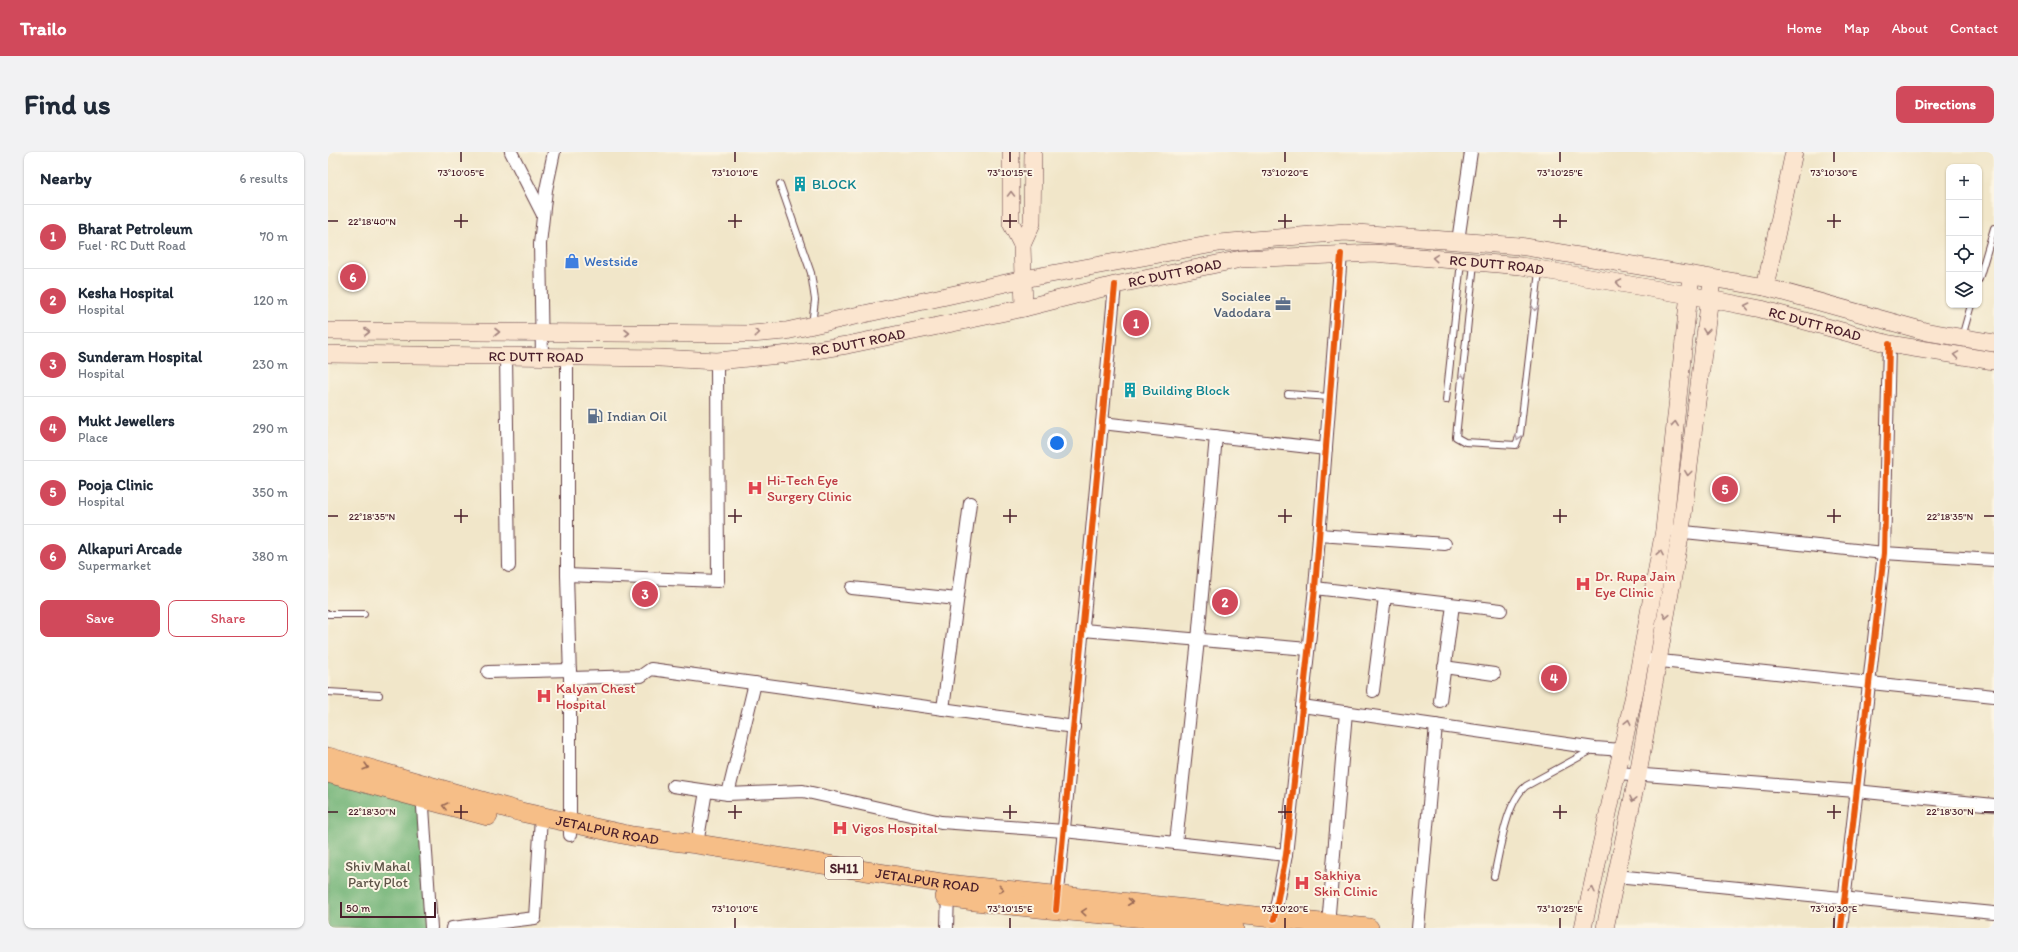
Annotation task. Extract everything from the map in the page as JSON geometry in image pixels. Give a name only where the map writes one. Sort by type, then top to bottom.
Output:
[{"type":"main road","points":[[1011,152],[1011,223],[1022,244],[1024,308]]},
{"type":"main road","points":[[1022,244],[1032,223],[1033,152]]},
{"type":"main road","points":[[1765,287],[1794,152]]},
{"type":"main road","name":"RC DUTT ROAD","points":[[328,331],[751,334],[812,327],[1024,279],[1230,241],[1345,232],[1519,246],[1691,274],[1765,287],[1928,332],[1962,339],[1994,343]]},
{"type":"main road","name":"RC DUTT ROAD","points":[[328,354],[660,358],[717,361],[790,354],[847,345],[1024,308],[1115,285],[1241,259],[1374,253],[1539,269],[1689,295],[1761,309],[1889,344],[1994,361]]},
{"type":"main road","points":[[1605,928],[1638,774],[1658,661],[1672,530],[1691,274]]},
{"type":"main road","points":[[1583,928],[1618,773],[1640,659],[1672,530],[1710,299],[1712,278]]},
{"type":"main road","name":"JETALPUR ROAD","points":[[328,757],[366,767],[422,792]]},
{"type":"main road","name":"JETALPUR ROAD","points":[[328,773],[422,792],[541,823],[570,829],[634,848],[948,891],[1057,902],[1175,918],[1234,928]]},
{"type":"main road","name":"JETALPUR ROAD","points":[[570,829],[697,844],[948,891]]},
{"type":"main road","name":"JETALPUR ROAD","points":[[1175,918],[1274,919],[1301,925],[1369,928]]},
{"type":"street","points":[[511,152],[543,215]]},
{"type":"street","points":[[542,357],[540,244],[546,190],[554,152]]},
{"type":"street","points":[[1458,241],[1471,152]]},
{"type":"street","points":[[1274,919],[1286,855],[1315,588],[1341,254]]},
{"type":"street","points":[[1057,902],[1115,285]]},
{"type":"street","points":[[1841,928],[1884,553],[1889,344]]},
{"type":"street","points":[[506,356],[509,566]]},
{"type":"street","points":[[567,358],[567,575],[570,674],[570,829]]},
{"type":"street","points":[[567,575],[718,581],[717,361]]},
{"type":"street","points":[[1102,423],[1326,449]]},
{"type":"street","points":[[1176,843],[1198,640],[1216,436]]},
{"type":"street","points":[[943,709],[970,503]]},
{"type":"street","points":[[1672,530],[1884,553],[1994,560]]},
{"type":"street","points":[[1319,535],[1445,544]]},
{"type":"street","points":[[852,588],[957,599]]},
{"type":"street","points":[[1315,588],[1501,610]]},
{"type":"street","points":[[1373,691],[1385,597]]},
{"type":"street","points":[[1440,701],[1453,605]]},
{"type":"street","points":[[1083,630],[1308,649]]},
{"type":"street","points":[[1640,659],[1994,696]]},
{"type":"street","points":[[1444,667],[1494,674]]},
{"type":"street","points":[[488,672],[641,676],[651,669],[1074,726]]},
{"type":"street","points":[[728,794],[755,683]]},
{"type":"street","points":[[1302,706],[1595,748],[1622,750]]},
{"type":"street","points":[[1328,925],[1346,712]]},
{"type":"street","points":[[1418,928],[1436,725]]},
{"type":"street","points":[[1618,773],[1856,791],[1994,804]]},
{"type":"street","points":[[673,786],[728,794],[803,790],[941,822],[1064,831],[1286,855]]},
{"type":"street","points":[[697,844],[706,790]]},
{"type":"street","points":[[422,792],[431,928]]},
{"type":"street","points":[[452,928],[535,918],[541,823]]},
{"type":"street","points":[[1616,876],[1994,913]]},
{"type":"street","points":[[947,928],[948,891]]},
{"type":"lane","points":[[780,184],[811,273],[815,300],[812,327]]},
{"type":"lane","points":[[1981,272],[1994,228]]},
{"type":"lane","points":[[1468,261],[1456,437],[1465,442],[1516,445],[1520,434],[1539,269]]},
{"type":"lane","points":[[1446,400],[1468,261]]},
{"type":"lane","points":[[1962,339],[1971,308]]},
{"type":"lane","points":[[1288,394],[1330,397]]},
{"type":"lane","points":[[328,614],[364,614]]},
{"type":"lane","points":[[328,692],[379,695]]},
{"type":"lane","points":[[1494,876],[1511,806],[1518,792],[1526,786],[1595,748]]},
{"type":"green space","name":"Shiv Mahal Party Plot","points":[[328,767],[425,795],[431,928],[328,928]]},
{"type":"cycle path","points":[[1274,919],[1286,855],[1315,588],[1341,254]]},
{"type":"cycle path","points":[[1056,910],[1115,285]]},
{"type":"cycle path","points":[[1841,928],[1884,553],[1889,344]]},
{"type":"place","name":"BLOCK","points":[[800,184]]},
{"type":"place","name":"Westside","points":[[572,261]]},
{"type":"place","name":"Alkapuri Arcade","points":[[353,277]]},
{"type":"place","name":"Socialee Vadodara","points":[[1283,304]]},
{"type":"place","name":"Bharat Petroleum","points":[[1136,323]]},
{"type":"place","name":"Building Block","points":[[1130,390]]},
{"type":"place","name":"Indian Oil","points":[[595,416]]},
{"type":"place","name":"Hi-Tech Eye Surgery Clinic","points":[[755,488]]},
{"type":"place","name":"Pooja Clinic","points":[[1725,489]]},
{"type":"place","name":"Dr. Rupa Jain Eye Clinic","points":[[1583,584]]},
{"type":"place","name":"Sunderam Hospital","points":[[645,594]]},
{"type":"place","name":"Kesha Hospital","points":[[1225,602]]},
{"type":"place","name":"Mukt Jewellers","points":[[1554,678]]},
{"type":"place","name":"Kalyan Chest Hospital","points":[[544,696]]},
{"type":"place","name":"Vigos Hospital","points":[[840,828]]},
{"type":"place","name":"Sakhiya Skin Clinic","points":[[1302,883]]}]
